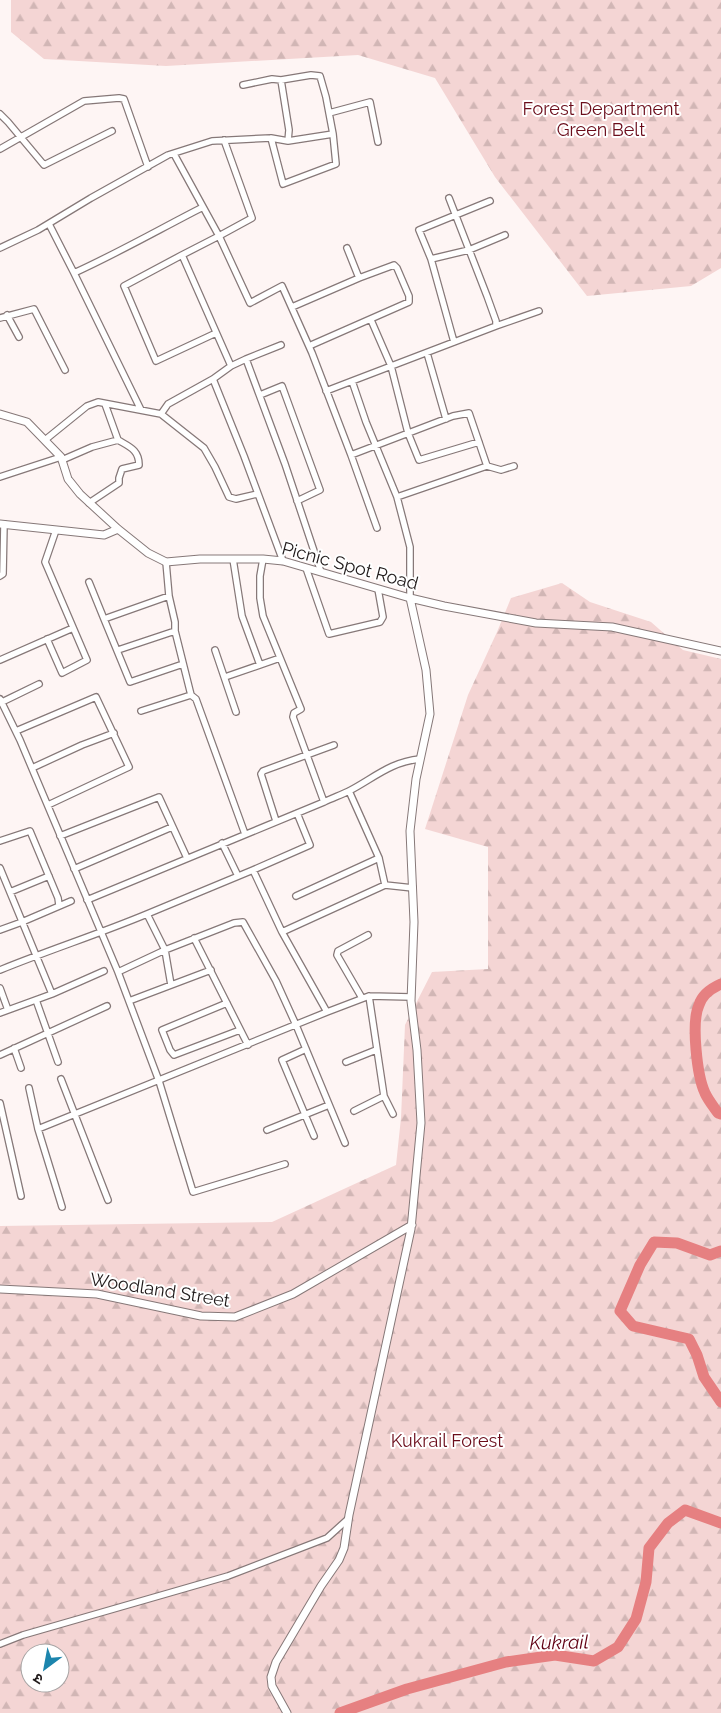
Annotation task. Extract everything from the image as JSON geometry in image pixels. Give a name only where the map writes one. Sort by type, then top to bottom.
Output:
[{"type":"street","points":[[243,85],[272,79],[281,80],[311,75],[320,76],[333,134],[336,164],[283,184],[271,138]]},
{"type":"street","points":[[281,80],[288,142]]},
{"type":"street","points":[[0,149],[84,101],[119,98],[124,99],[148,167]]},
{"type":"street","points":[[329,113],[370,102],[378,142]]},
{"type":"street","points":[[0,114],[44,165],[112,131]]},
{"type":"street","points":[[0,247],[49,224],[174,154],[212,141],[271,138],[288,142],[333,134]]},
{"type":"street","points":[[216,333],[156,361],[124,286],[252,218],[224,140]]},
{"type":"street","points":[[174,154],[219,236],[250,302],[282,286],[309,346],[351,454],[377,528]]},
{"type":"street","points":[[449,198],[496,321],[496,326]]},
{"type":"street","points":[[454,342],[431,259],[420,230],[490,201]]},
{"type":"street","points":[[74,273],[106,259],[145,236],[203,207]]},
{"type":"street","points":[[49,224],[141,410]]},
{"type":"street","points":[[431,259],[469,250],[505,236]]},
{"type":"street","points":[[347,248],[359,278]]},
{"type":"street","points":[[182,255],[231,366]]},
{"type":"street","points":[[292,307],[359,278],[394,265],[397,268],[410,302],[309,346]]},
{"type":"street","points":[[0,318],[34,309],[65,370]]},
{"type":"street","points":[[326,391],[539,310]]},
{"type":"street","points":[[7,315],[19,337]]},
{"type":"street","points":[[372,320],[391,366],[408,433],[419,460],[479,442]]},
{"type":"street","points":[[161,414],[168,404],[213,379],[231,366],[281,345]]},
{"type":"street","points":[[427,353],[446,419]]},
{"type":"street","points":[[246,359],[298,501],[321,572]]},
{"type":"street","points":[[213,379],[283,562]]},
{"type":"street","points":[[287,1713],[272,1686],[271,1677],[276,1662],[321,1586],[339,1560],[344,1548],[348,1519],[412,1225],[421,1123],[417,1050],[411,996],[414,922],[410,831],[416,779],[430,714],[426,670],[410,598],[410,547],[397,497],[352,382]]},
{"type":"street","points":[[260,395],[282,386],[293,413],[320,490],[298,501]]},
{"type":"street","points":[[45,440],[87,406],[98,402],[161,414],[204,448],[215,467],[228,497],[236,499],[257,494]]},
{"type":"street","points":[[89,503],[119,483],[122,469],[139,465],[139,457],[133,449],[118,440],[106,404]]},
{"type":"street","points":[[351,454],[446,419],[469,413],[487,466]]},
{"type":"street","points":[[0,414],[27,422],[61,458],[68,479],[89,503],[148,553],[166,562],[175,631],[191,695],[196,699],[246,834]]},
{"type":"street","points":[[0,477],[118,440]]},
{"type":"street","points":[[397,497],[487,466],[501,470],[514,466]]},
{"type":"street","points":[[0,576],[3,574],[2,524],[104,535],[118,529]]},
{"type":"street","points":[[47,639],[62,673],[87,660],[45,562],[56,530]]},
{"type":"street","name":"Picnic Spot Road","points":[[166,562],[200,559],[263,559],[283,562],[410,598],[536,623],[612,627],[721,651]]},
{"type":"street","points":[[233,559],[242,616],[260,665]]},
{"type":"street","points":[[263,559],[260,576],[260,598],[263,616],[301,709],[294,713],[293,717],[324,802]]},
{"type":"street","points":[[306,568],[329,634],[380,622],[382,617],[378,589]]},
{"type":"street","points":[[89,582],[130,682],[183,664]]},
{"type":"street","points":[[104,619],[169,596]]},
{"type":"street","points":[[0,660],[73,628]]},
{"type":"street","points":[[118,650],[175,631]]},
{"type":"street","points":[[216,650],[236,712]]},
{"type":"street","points":[[225,677],[280,658]]},
{"type":"street","points":[[39,684],[1,701],[48,805],[100,934],[118,972],[159,1081],[193,1192],[285,1164]]},
{"type":"street","points":[[141,711],[191,695]]},
{"type":"street","points":[[16,731],[96,696],[114,733],[129,768],[48,805]]},
{"type":"street","points":[[32,768],[82,745],[114,733]]},
{"type":"street","points":[[276,821],[261,774],[262,771],[334,745]]},
{"type":"street","points":[[87,900],[324,802],[405,761],[420,759]]},
{"type":"street","points":[[349,791],[379,858],[385,886]]},
{"type":"street","points":[[60,836],[159,797],[187,858]]},
{"type":"street","points":[[0,970],[100,934],[310,845],[296,813]]},
{"type":"street","points":[[74,869],[172,827]]},
{"type":"street","points":[[0,841],[30,831],[59,905]]},
{"type":"street","points":[[222,843],[238,876]]},
{"type":"street","points":[[296,896],[379,858]]},
{"type":"street","points":[[0,868],[52,994]]},
{"type":"street","points":[[252,870],[282,932],[328,1012]]},
{"type":"street","points":[[10,892],[49,876]]},
{"type":"street","points":[[282,932],[385,886],[413,888]]},
{"type":"street","points":[[0,930],[71,901]]},
{"type":"street","points":[[147,914],[166,950],[171,985]]},
{"type":"street","points":[[118,972],[194,938],[234,923],[242,922],[276,981],[345,1143]]},
{"type":"street","points":[[368,935],[338,951],[337,955],[365,997],[384,1096],[393,1114]]},
{"type":"street","points":[[194,938],[248,1045]]},
{"type":"street","points":[[129,1001],[211,970]]},
{"type":"street","points":[[0,1013],[52,994],[104,971]]},
{"type":"street","points":[[0,988],[8,1010]]},
{"type":"street","points":[[38,1129],[365,997],[411,996]]},
{"type":"street","points":[[36,1000],[58,1062]]},
{"type":"street","points":[[227,1003],[162,1030],[170,1050],[174,1055],[240,1030]]},
{"type":"street","points":[[0,1055],[107,1006]]},
{"type":"street","points":[[14,1048],[21,1068]]},
{"type":"street","points":[[306,1049],[282,1060],[314,1136]]},
{"type":"street","points":[[346,1062],[376,1050]]},
{"type":"street","points":[[61,1080],[108,1200]]},
{"type":"street","points":[[29,1088],[38,1129],[62,1207]]},
{"type":"street","points":[[354,1111],[384,1096]]},
{"type":"street","points":[[0,1103],[21,1196]]},
{"type":"street","points":[[267,1130],[329,1105]]},
{"type":"street","name":"Woodland Street","points":[[0,1289],[96,1294],[201,1316],[236,1318],[293,1294],[412,1225]]},
{"type":"street","points":[[0,1644],[23,1635],[228,1576],[328,1538],[348,1519]]},
{"type":"green space","name":"Forest Department Green Belt","points":[[11,0],[721,0],[721,268],[691,286],[587,296],[495,177],[435,78],[358,55],[166,66],[44,59],[11,32]]},
{"type":"green space","name":"Kukrail Forest","points":[[562,583],[590,602],[651,622],[683,650],[721,659],[721,1713],[0,1713],[0,1226],[272,1222],[396,1165],[401,1118],[405,1025],[432,972],[488,969],[488,847],[425,829],[468,695],[511,598]]},
{"type":"waterway","name":"Kukrail","points":[[721,984],[708,992],[700,1001],[695,1024],[697,1062],[702,1085],[709,1101],[718,1113],[721,1114]]},
{"type":"waterway","name":"Kukrail","points":[[721,1251],[710,1255],[677,1243],[654,1242],[640,1265],[620,1311],[633,1326],[689,1339],[697,1355],[704,1377],[721,1402]]},
{"type":"waterway","name":"Kukrail","points":[[340,1713],[407,1689],[506,1662],[555,1655],[594,1661],[618,1647],[636,1619],[646,1582],[649,1548],[668,1523],[685,1510],[721,1523]]}]
